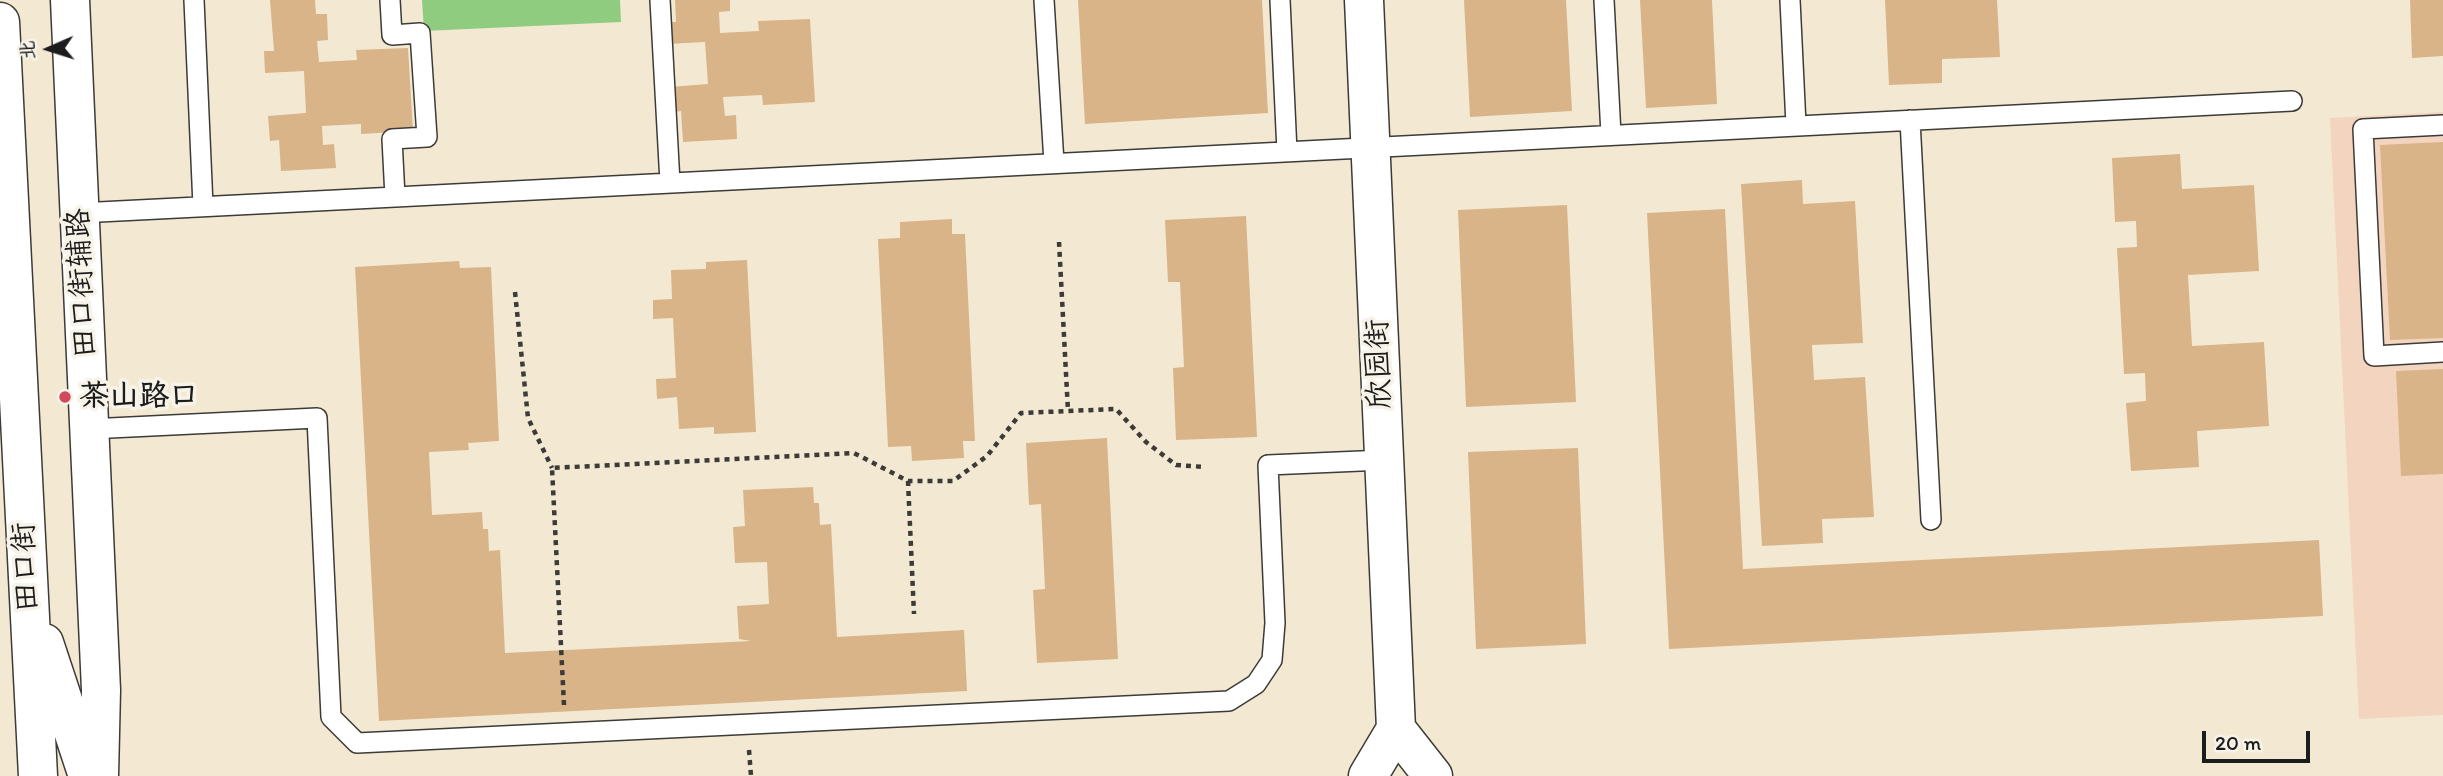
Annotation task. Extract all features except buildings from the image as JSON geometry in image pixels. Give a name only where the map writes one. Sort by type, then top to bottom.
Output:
[{"type":"street","name":"田口街辅路","points":[[70,0],[101,690],[99,776]]},
{"type":"street","name":"欣园街","points":[[1364,0],[1396,729]]},
{"type":"street","name":"田口街","points":[[0,22],[38,776]]},
{"type":"street","points":[[29,598],[88,776]]},
{"type":"street","points":[[1368,776],[1396,729],[1433,776]]},
{"type":"lane","points":[[194,0],[203,206]]},
{"type":"lane","points":[[390,0],[392,35],[419,33],[427,137],[392,139],[396,197]]},
{"type":"lane","points":[[660,0],[670,183]]},
{"type":"lane","points":[[1044,0],[1054,163]]},
{"type":"lane","points":[[1280,0],[1287,152]]},
{"type":"lane","points":[[1604,0],[1611,135]]},
{"type":"lane","points":[[1790,0],[1796,125]]},
{"type":"lane","points":[[79,213],[2292,101]]},
{"type":"lane","points":[[1910,120],[1931,520]]},
{"type":"lane","points":[[2443,125],[2363,129],[2374,356],[2443,352]]},
{"type":"lane","points":[[89,429],[317,418],[331,718],[357,743],[1229,701],[1256,684],[1272,660],[1275,623],[1268,465],[1384,460]]},
{"type":"path","points":[[1059,242],[1068,411]]},
{"type":"path","points":[[515,292],[528,418],[552,468],[565,711]]},
{"type":"path","points":[[552,468],[854,453],[908,481],[953,481],[987,456],[1021,413],[1116,409],[1146,442],[1176,465],[1205,467]]},
{"type":"path","points":[[908,481],[914,614]]},
{"type":"shaded area","points":[[2443,112],[2443,715],[2359,719],[2330,118]]},
{"type":"green space","points":[[422,0],[620,0],[621,22],[424,31]]},
{"type":"place","name":"茶山路口","points":[[65,397]]}]
